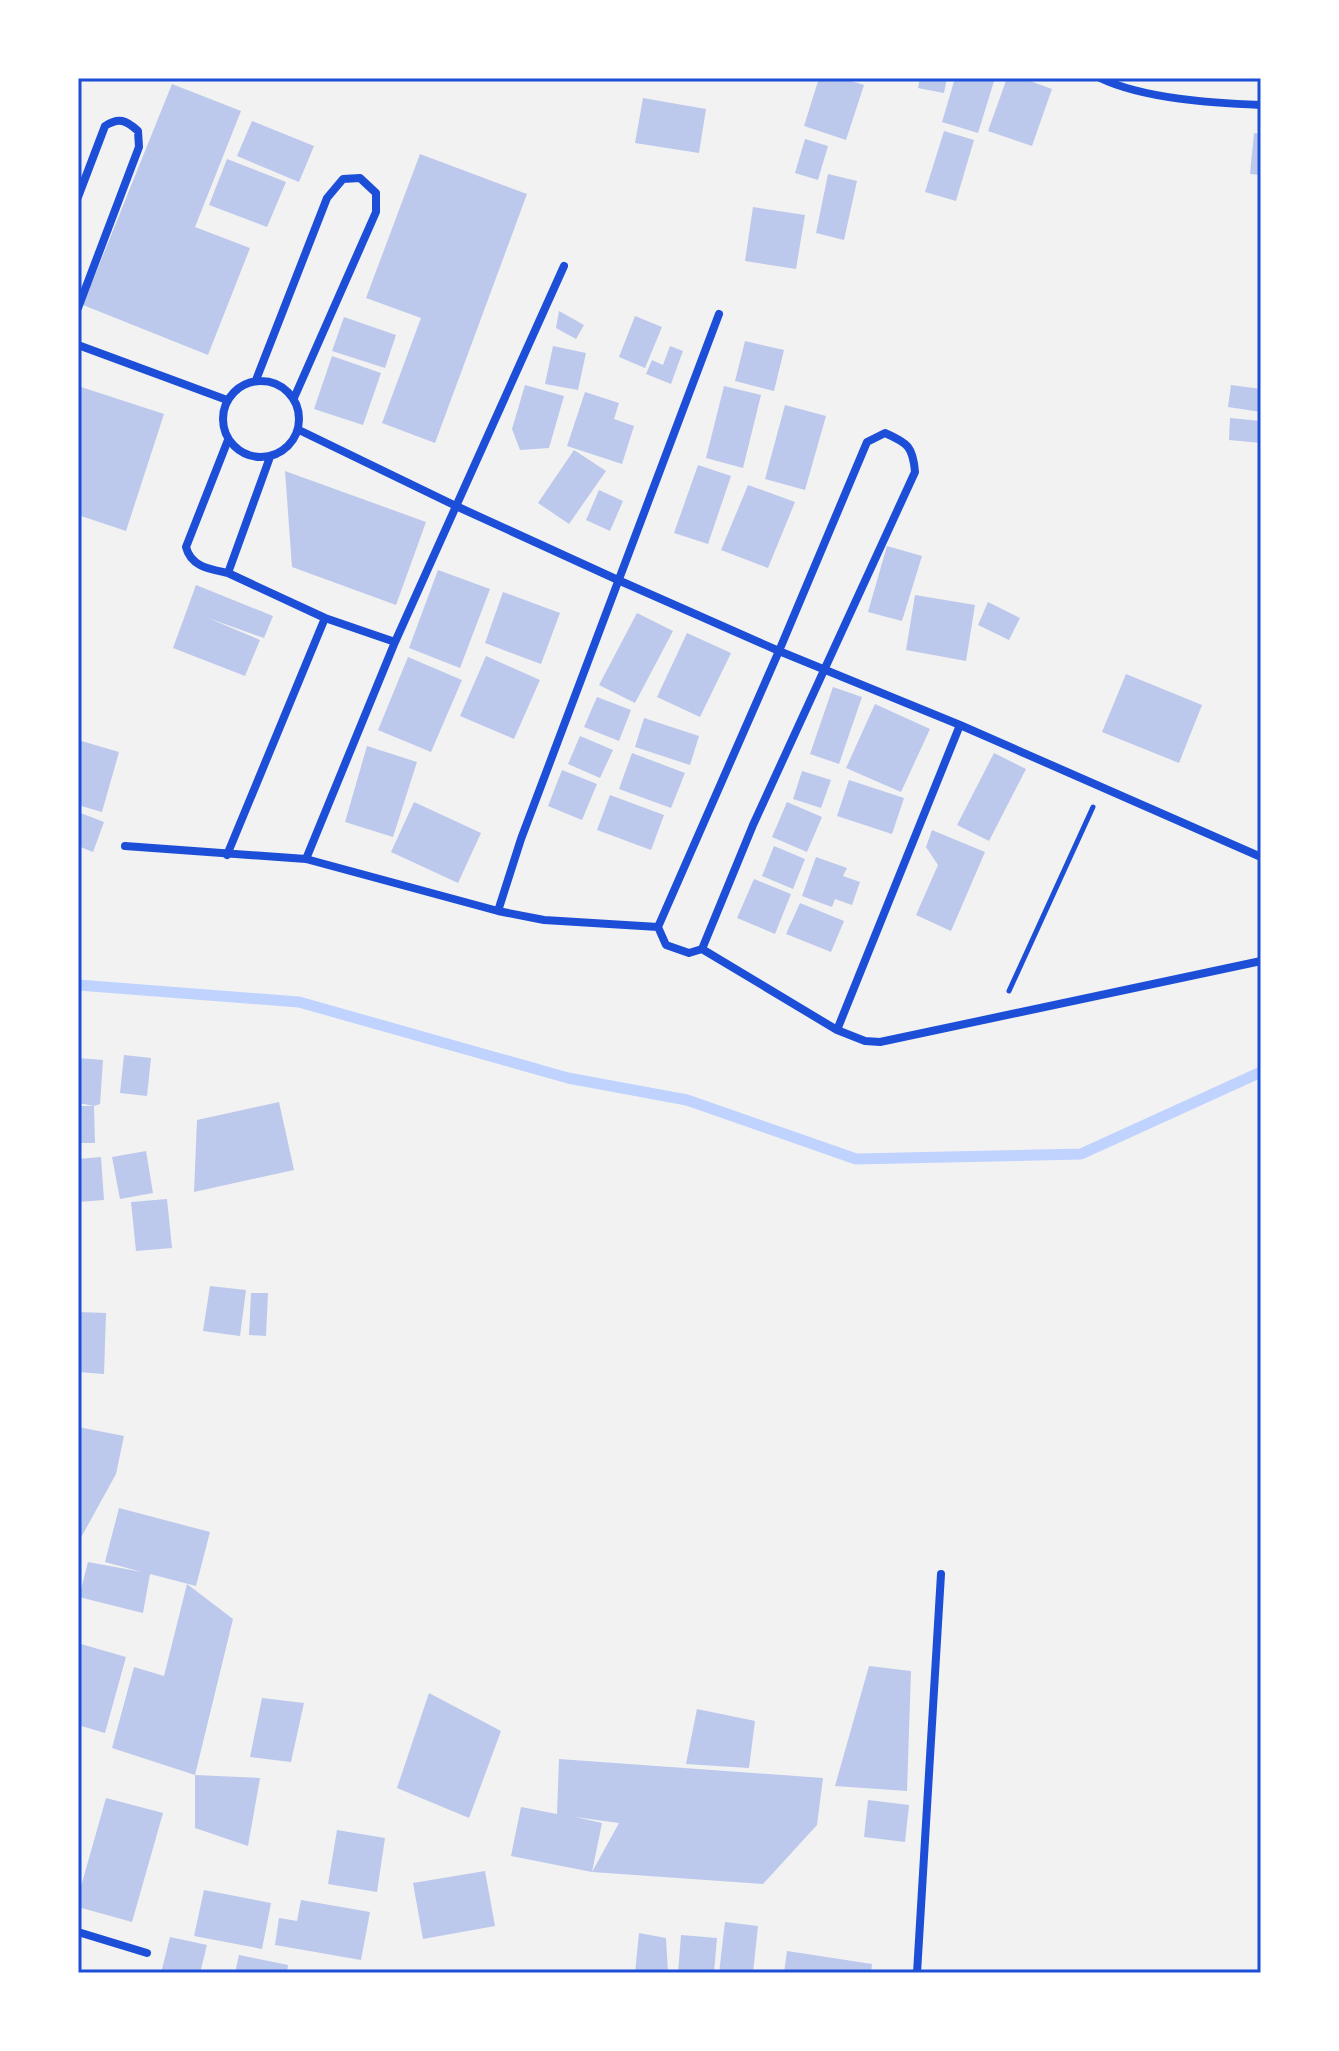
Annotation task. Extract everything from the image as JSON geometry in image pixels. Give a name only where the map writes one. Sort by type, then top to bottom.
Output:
[{"type":"street","points":[[1100,78],[1159,95],[1215,103],[1261,105]]},
{"type":"street","points":[[78,197],[105,126],[114,120],[127,121],[138,131],[139,147],[78,308]]},
{"type":"street","points":[[256,380],[327,198],[343,179],[360,178],[376,193],[376,212],[294,398]]},
{"type":"street","points":[[306,859],[395,642],[564,266]]},
{"type":"street","points":[[498,911],[526,824],[719,314]]},
{"type":"street","points":[[78,345],[227,400]]},
{"type":"street","points":[[256,380],[270,381],[284,387],[294,398],[300,411],[299,430],[284,451],[270,457],[254,458],[239,451],[228,440],[222,420],[227,400],[239,387],[256,380]]},
{"type":"street","points":[[299,430],[618,580],[1261,857]]},
{"type":"street","points":[[702,949],[753,825],[915,472],[913,453],[902,440],[885,433],[867,442],[658,927],[666,945],[689,953],[702,949],[837,1030],[872,1043],[1261,961]]},
{"type":"street","points":[[228,440],[186,547],[191,559],[203,567],[228,573],[325,618],[395,642]]},
{"type":"street","points":[[228,573],[270,457]]},
{"type":"street","points":[[227,855],[325,618]]},
{"type":"street","points":[[837,1030],[960,725]]},
{"type":"street","points":[[125,846],[306,859],[498,911],[544,920],[658,927]]},
{"type":"street","points":[[917,1973],[941,1574]]},
{"type":"street","points":[[78,1932],[147,1953]]},
{"type":"path","points":[[996,1019],[1102,788]]},
{"type":"building","points":[[819,78],[842,78],[864,85],[846,140],[804,126]]},
{"type":"building","points":[[920,78],[947,78],[944,93],[918,88]]},
{"type":"building","points":[[955,78],[995,78],[978,133],[942,122]]},
{"type":"building","points":[[1007,78],[1022,78],[1052,89],[1032,146],[988,131]]},
{"type":"building","points":[[172,84],[241,111],[195,227],[250,248],[208,355],[83,305]]},
{"type":"building","points":[[643,98],[706,109],[699,153],[635,143]]},
{"type":"building","points":[[252,121],[314,146],[299,182],[237,156]]},
{"type":"building","points":[[944,131],[974,140],[956,201],[925,192]]},
{"type":"building","points":[[1254,133],[1261,134],[1261,175],[1250,174]]},
{"type":"building","points":[[805,139],[828,146],[818,180],[795,173]]},
{"type":"building","points":[[420,154],[527,194],[435,443],[382,423],[421,318],[366,298]]},
{"type":"building","points":[[227,159],[286,182],[267,227],[209,205]]},
{"type":"building","points":[[828,174],[857,181],[844,240],[816,233]]},
{"type":"building","points":[[753,207],[805,215],[796,269],[745,261]]},
{"type":"building","points":[[559,311],[584,325],[576,339],[556,328]]},
{"type":"building","points":[[635,316],[662,327],[645,368],[619,357]]},
{"type":"building","points":[[344,317],[396,335],[385,368],[332,351]]},
{"type":"building","points":[[745,341],[784,350],[774,391],[735,381]]},
{"type":"building","points":[[553,346],[586,353],[578,390],[545,384]]},
{"type":"building","points":[[670,346],[683,351],[671,384],[646,374],[652,360],[663,365]]},
{"type":"building","points":[[332,356],[381,373],[363,425],[314,409]]},
{"type":"building","points":[[525,385],[564,396],[549,448],[520,450],[512,429]]},
{"type":"building","points":[[1231,385],[1261,389],[1261,412],[1228,407]]},
{"type":"building","points":[[78,386],[164,414],[126,531],[78,515]]},
{"type":"building","points":[[724,386],[761,395],[743,468],[706,458]]},
{"type":"building","points":[[585,392],[619,403],[614,419],[634,426],[622,464],[567,446]]},
{"type":"building","points":[[785,405],[826,416],[805,490],[765,479]]},
{"type":"building","points":[[1230,418],[1261,421],[1261,443],[1229,440]]},
{"type":"building","points":[[574,450],[606,471],[569,524],[538,503]]},
{"type":"building","points":[[698,465],[731,476],[708,544],[674,533]]},
{"type":"building","points":[[285,471],[426,522],[396,605],[292,567]]},
{"type":"building","points":[[748,485],[795,502],[768,568],[721,550]]},
{"type":"building","points":[[599,490],[623,501],[610,531],[586,520]]},
{"type":"building","points":[[887,546],[922,556],[902,621],[868,612]]},
{"type":"building","points":[[438,570],[490,589],[460,668],[409,648]]},
{"type":"building","points":[[196,585],[273,616],[264,638],[208,618],[260,640],[245,676],[173,648]]},
{"type":"building","points":[[503,592],[560,613],[541,664],[485,643]]},
{"type":"building","points":[[915,595],[975,605],[966,661],[906,650]]},
{"type":"building","points":[[988,602],[1020,618],[1009,640],[978,625]]},
{"type":"building","points":[[637,613],[673,631],[635,703],[599,685]]},
{"type":"building","points":[[687,633],[731,653],[700,717],[657,697]]},
{"type":"building","points":[[486,656],[540,680],[514,739],[460,716]]},
{"type":"building","points":[[408,657],[462,680],[431,752],[378,730]]},
{"type":"building","points":[[1126,674],[1202,705],[1179,763],[1102,732]]},
{"type":"building","points":[[833,687],[862,697],[839,764],[810,754]]},
{"type":"building","points":[[597,697],[631,710],[619,741],[584,727]]},
{"type":"building","points":[[875,704],[930,729],[901,792],[846,768]]},
{"type":"building","points":[[644,718],[699,736],[690,765],[635,747]]},
{"type":"building","points":[[580,736],[613,750],[600,778],[568,764]]},
{"type":"building","points":[[78,740],[119,752],[102,812],[78,805]]},
{"type":"building","points":[[367,746],[417,762],[393,837],[345,822]]},
{"type":"building","points":[[632,753],[685,773],[671,808],[619,789]]},
{"type":"building","points":[[994,753],[1026,769],[989,841],[957,825]]},
{"type":"building","points":[[562,770],[597,784],[582,820],[548,806]]},
{"type":"building","points":[[802,771],[831,780],[821,808],[793,799]]},
{"type":"building","points":[[849,780],[904,798],[892,834],[837,816]]},
{"type":"building","points":[[610,795],[664,815],[651,850],[597,830]]},
{"type":"building","points":[[414,802],[481,833],[458,883],[391,852]]},
{"type":"building","points":[[787,802],[822,817],[807,852],[772,837]]},
{"type":"building","points":[[78,812],[104,822],[93,852],[78,846]]},
{"type":"building","points":[[932,830],[985,852],[951,931],[916,915],[938,865],[926,847]]},
{"type":"building","points":[[774,846],[805,859],[793,889],[762,876]]},
{"type":"building","points":[[816,857],[847,868],[843,876],[860,882],[852,905],[835,899],[832,907],[802,896]]},
{"type":"building","points":[[754,879],[791,894],[775,934],[737,918]]},
{"type":"building","points":[[800,903],[844,921],[831,952],[786,934]]},
{"type":"building","points":[[124,1055],[151,1058],[147,1096],[120,1093]]},
{"type":"building","points":[[78,1058],[103,1060],[100,1104],[78,1103]]},
{"type":"building","points":[[279,1102],[294,1170],[194,1192],[197,1120]]},
{"type":"building","points":[[78,1106],[94,1106],[95,1143],[78,1143]]},
{"type":"building","points":[[146,1151],[153,1193],[120,1199],[112,1157]]},
{"type":"building","points":[[101,1157],[104,1200],[78,1202],[78,1159]]},
{"type":"building","points":[[167,1199],[172,1248],[136,1251],[131,1202]]},
{"type":"building","points":[[210,1286],[246,1290],[240,1336],[203,1331]]},
{"type":"building","points":[[251,1293],[268,1293],[266,1336],[249,1335]]},
{"type":"building","points":[[78,1312],[106,1313],[104,1374],[78,1372]]},
{"type":"building","points":[[78,1427],[124,1436],[116,1474],[78,1543]]},
{"type":"building","points":[[119,1508],[210,1532],[196,1586],[150,1574],[143,1613],[79,1597],[88,1562],[142,1572],[105,1562]]},
{"type":"building","points":[[187,1584],[233,1619],[195,1775],[112,1748],[134,1667],[164,1676]]},
{"type":"building","points":[[81,1644],[126,1657],[105,1733],[78,1725],[78,1653]]},
{"type":"building","points":[[869,1666],[911,1671],[907,1791],[835,1786]]},
{"type":"building","points":[[429,1693],[501,1731],[469,1818],[397,1788]]},
{"type":"building","points":[[262,1698],[304,1703],[291,1762],[250,1757]]},
{"type":"building","points":[[697,1709],[755,1721],[749,1768],[686,1764]]},
{"type":"building","points":[[559,1759],[823,1778],[817,1825],[763,1884],[592,1872],[511,1856],[521,1807],[557,1814]],"holes":[[[575,1817],[619,1823],[592,1872],[602,1823]]]},
{"type":"building","points":[[195,1775],[260,1778],[248,1846],[195,1828]]},
{"type":"building","points":[[106,1798],[163,1813],[132,1922],[78,1907],[78,1897]]},
{"type":"building","points":[[868,1800],[909,1805],[905,1842],[864,1837]]},
{"type":"building","points":[[337,1830],[385,1838],[377,1892],[328,1884]]},
{"type":"building","points":[[485,1871],[495,1926],[423,1939],[413,1883]]},
{"type":"building","points":[[204,1890],[271,1903],[262,1949],[194,1936]]},
{"type":"building","points":[[301,1900],[370,1912],[361,1960],[275,1945],[279,1918],[297,1921]]},
{"type":"building","points":[[725,1922],[758,1926],[753,1973],[719,1973]]},
{"type":"building","points":[[639,1933],[666,1938],[668,1973],[635,1973]]},
{"type":"building","points":[[681,1935],[717,1938],[714,1973],[678,1973]]},
{"type":"building","points":[[170,1937],[207,1945],[200,1973],[161,1973]]},
{"type":"building","points":[[787,1951],[872,1964],[871,1973],[784,1973]]},
{"type":"building","points":[[239,1955],[288,1965],[287,1973],[235,1973]]},
{"type":"waterway","points":[[78,985],[299,1002],[568,1078],[687,1100],[856,1159],[1081,1154],[1261,1072]]}]
